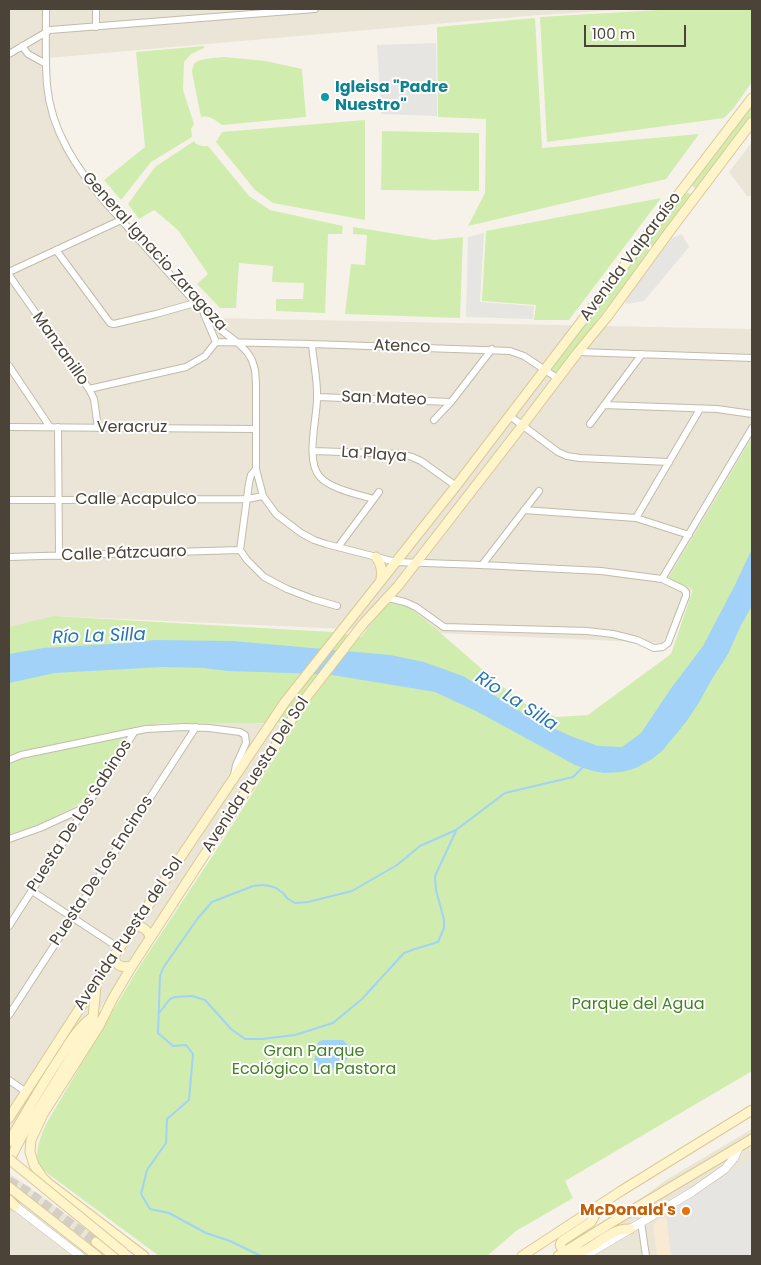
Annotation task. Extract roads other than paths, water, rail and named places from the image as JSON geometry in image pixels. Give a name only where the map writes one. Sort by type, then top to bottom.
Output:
[{"type":"main road","name":"Avenida Valparaíso","points":[[456,486],[752,98]]},
{"type":"main road","name":"Avenida Valparaíso","points":[[415,563],[557,378],[616,305],[752,122]]},
{"type":"main road","name":"Avenida Puesta Del Sol","points":[[285,702],[456,486]]},
{"type":"main road","points":[[376,557],[381,564],[381,580]]},
{"type":"main road","name":"Avenida Puesta Del Sol","points":[[113,998],[150,937],[289,725],[298,708],[363,624],[388,598],[415,563]]},
{"type":"main road","name":"Avenida Puesta del Sol","points":[[9,1118],[113,957],[285,702]]},
{"type":"main road","points":[[135,926],[148,932],[150,937]]},
{"type":"main road","points":[[113,957],[115,962],[121,966],[132,966]]},
{"type":"main road","points":[[96,983],[92,1018],[88,1030],[9,1160],[126,1254]]},
{"type":"main road","points":[[113,998],[99,1026],[43,1114],[31,1140],[30,1152],[31,1159],[42,1177],[56,1190],[144,1256]]},
{"type":"main road","name":"Avenida Puesta del Sol","points":[[9,1141],[36,1094],[74,1036],[82,1026],[113,998]]},
{"type":"main road","points":[[9,1111],[17,1105]]},
{"type":"main road","points":[[522,1256],[596,1207],[752,1110]]},
{"type":"main road","points":[[561,1254],[752,1139]]},
{"type":"main road","points":[[9,1166],[26,1166],[38,1171]]},
{"type":"main road","points":[[9,1187],[97,1256]]},
{"type":"main road","points":[[561,1254],[560,1245],[562,1241],[591,1222],[595,1215],[596,1207]]},
{"type":"main road","points":[[561,1254],[581,1253],[612,1233],[630,1229]]},
{"type":"main road","points":[[96,1242],[114,1256]]},
{"type":"street","name":"General Ignacio Zaragoza","points":[[46,9],[47,86],[51,108],[66,148],[95,190],[121,220],[195,303],[221,330],[248,352],[252,360],[256,383],[256,469],[249,479],[240,550]]},
{"type":"street","points":[[96,9],[96,27]]},
{"type":"street","points":[[9,54],[46,31],[315,9]]},
{"type":"street","points":[[22,46],[28,54],[46,64]]},
{"type":"street","points":[[9,273],[121,220]]},
{"type":"street","points":[[56,250],[110,323],[114,324],[195,303]]},
{"type":"street","name":"Manzanillo","points":[[9,273],[89,389],[94,399],[98,428]]},
{"type":"street","points":[[89,389],[186,367],[205,356],[216,342],[203,311]]},
{"type":"street","name":"Atenco","points":[[216,342],[492,349],[510,351],[524,356],[557,378]]},
{"type":"street","points":[[312,344],[317,397],[312,451],[316,471],[324,481],[336,488],[373,499]]},
{"type":"street","points":[[434,420],[492,349]]},
{"type":"street","points":[[578,352],[752,358]]},
{"type":"street","points":[[590,424],[642,354]]},
{"type":"street","points":[[9,366],[50,427]]},
{"type":"street","name":"San Mateo","points":[[317,397],[450,402]]},
{"type":"street","points":[[604,405],[729,410],[752,414]]},
{"type":"street","points":[[636,518],[700,409]]},
{"type":"street","points":[[510,416],[558,452],[567,456],[669,462]]},
{"type":"street","name":"Veracruz","points":[[9,427],[256,429]]},
{"type":"street","points":[[58,427],[59,556]]},
{"type":"street","points":[[662,578],[752,428]]},
{"type":"street","name":"La Playa","points":[[312,451],[402,454],[421,461],[456,486]]},
{"type":"street","points":[[256,469],[263,496],[276,514],[314,540],[338,547],[396,562],[601,571],[662,578],[683,588],[686,592],[668,643],[663,647],[654,648],[637,640],[596,632],[444,627],[416,606],[388,598]]},
{"type":"street","points":[[482,565],[539,490]]},
{"type":"street","points":[[338,547],[379,492]]},
{"type":"street","name":"Calle Acapulco","points":[[9,500],[247,499],[263,496]]},
{"type":"street","points":[[524,510],[636,518],[689,535]]},
{"type":"street","points":[[240,550],[264,577],[287,589],[337,606]]},
{"type":"street","name":"Calle Pátzcuaro","points":[[9,557],[240,550]]},
{"type":"street","points":[[9,760],[21,755],[146,729],[196,727],[228,730],[245,735],[246,743],[236,765],[233,780]]},
{"type":"street","name":"Puesta De Los Encinos","points":[[9,1015],[196,727]]},
{"type":"street","name":"Puesta De Los Sabinos","points":[[9,926],[135,731]]},
{"type":"street","points":[[10,841],[87,806]]},
{"type":"street","points":[[32,891],[119,948]]},
{"type":"street","points":[[9,1080],[26,1092]]},
{"type":"street","points":[[586,1256],[692,1192],[725,1169],[739,1148]]},
{"type":"street","points":[[11,1203],[80,1256]]},
{"type":"street","points":[[641,1222],[646,1256]]},
{"type":"water","points":[[752,549],[752,606],[728,654],[686,722],[662,751],[636,768],[622,772],[604,773],[575,765],[478,712],[435,692],[332,675],[163,667],[55,673],[9,683],[9,654],[43,648],[155,640],[233,641],[390,655],[424,662],[463,676],[529,717],[573,737],[598,746],[622,747],[641,733],[703,646]]},
{"type":"water","points":[[323,1040],[343,1040],[350,1047],[347,1060],[340,1066],[332,1069],[319,1070],[314,1062],[318,1042]]},
{"type":"waterway","points":[[261,1256],[230,1241],[206,1233],[169,1213],[150,1209],[141,1194],[147,1170],[166,1143],[167,1119],[189,1100],[193,1054],[186,1045],[173,1046],[158,1033],[160,976],[163,968],[198,918],[212,902],[253,886],[262,885],[276,888],[295,903],[308,902],[352,891],[397,865],[420,846],[456,830],[505,793],[573,777],[584,766]]},
{"type":"waterway","points":[[159,1013],[170,999],[192,996],[205,1000],[231,1029],[245,1039],[295,1035],[333,1023],[362,999],[404,953],[438,942],[444,928],[444,920],[436,890],[435,876],[456,831]]},
{"type":"tunnel","points":[[9,1181],[27,1191],[96,1242]]},
{"type":"place","name":"Igleisa \"Padre Nuestro\"","points":[[325,97]]},
{"type":"place","name":"McDonald's","points":[[686,1211]]},
{"type":"water label","name":"Río La Silla","points":[[99,637]]},
{"type":"water label","name":"Río La Silla","points":[[516,702]]},
{"type":"park label","name":"Parque del Agua","points":[[638,1005]]},
{"type":"park label","name":"Gran Parque Ecológico La Pastora","points":[[314,1061]]}]
